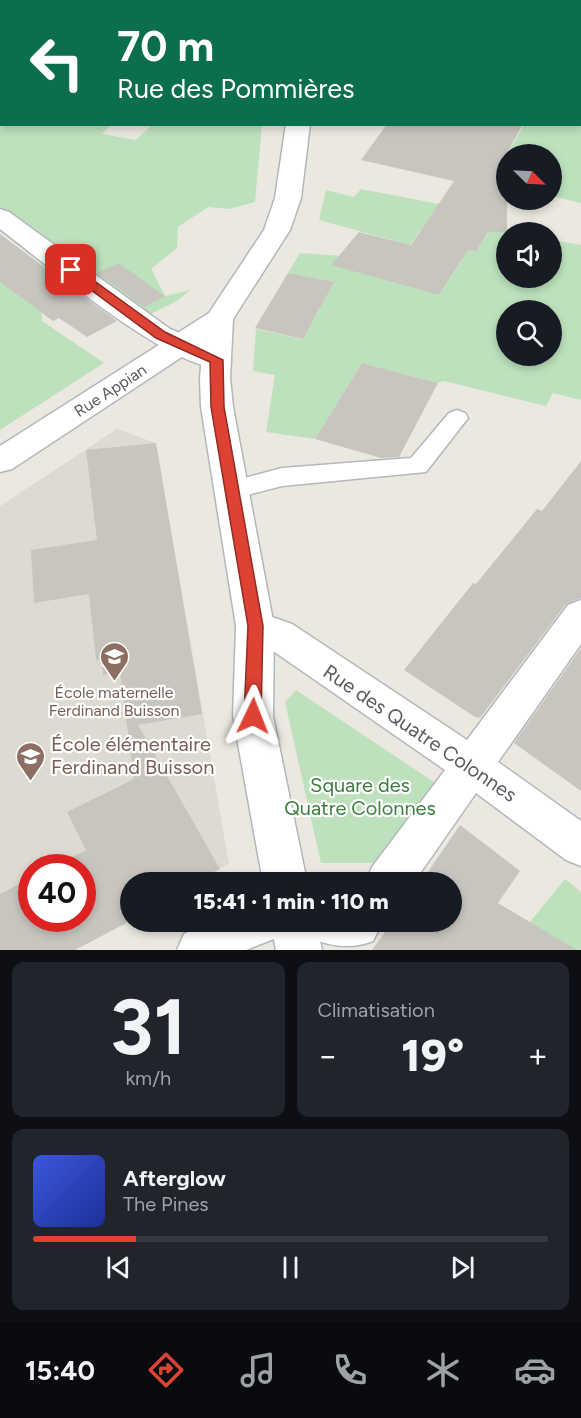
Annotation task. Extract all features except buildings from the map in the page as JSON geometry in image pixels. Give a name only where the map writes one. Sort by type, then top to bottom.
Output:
[{"type":"street","points":[[283,872],[253,716],[255,626],[217,407],[216,360],[219,319],[277,230],[288,198],[298,126]]},
{"type":"street","points":[[0,217],[160,335],[216,360]]},
{"type":"street","name":"Rue Appian","points":[[0,461],[219,319]]},
{"type":"street","points":[[395,872],[581,615]]},
{"type":"street","name":"Rue des Quatre Colonnes","points":[[255,626],[279,635],[473,767],[581,846]]},
{"type":"street","points":[[200,950],[233,932]]},
{"type":"street","points":[[295,932],[299,950]]},
{"type":"lane","points":[[231,490],[282,477],[418,466],[457,418]]},
{"type":"shaded area","name":"École maternelle Ferdinand Buisson","points":[[117,429],[156,443],[229,864],[213,872],[120,872],[120,926],[89,943],[0,950],[0,506]]},
{"type":"green space","points":[[0,126],[110,126],[102,134],[136,140],[151,126],[262,126],[255,202],[229,209],[208,207],[178,227],[177,248],[151,269],[165,296],[190,290],[177,301],[151,314],[160,335],[0,217]]},
{"type":"green space","points":[[523,126],[581,126],[581,203],[562,198],[562,144],[513,144]]},
{"type":"green space","points":[[361,189],[439,204],[410,245],[319,220],[326,190],[354,197]]},
{"type":"green space","points":[[493,225],[496,226],[496,288],[562,288],[562,242],[581,245],[581,400],[553,393],[546,406],[444,381],[438,383],[362,363],[315,439],[266,432],[275,375],[253,371],[256,329],[302,339],[320,309],[303,276],[288,273],[300,253],[358,257],[439,295],[462,260],[453,247],[476,252]]},
{"type":"green space","points":[[0,279],[41,305],[42,321],[104,363],[0,430]]},
{"type":"green space","name":"Square des Quatre Colonnes","points":[[296,690],[437,784],[379,863],[321,863],[285,702]]},
{"type":"green space","points":[[565,879],[581,892],[581,950],[565,950],[530,922]]},
{"type":"place","name":"École maternelle Ferdinand Buisson","points":[[114,682]]},
{"type":"place","name":"École élémentaire Ferdinand Buisson","points":[[30,782]]},
{"type":"route","points":[[71,270],[160,335],[216,360],[217,407],[255,626],[253,716]]}]
